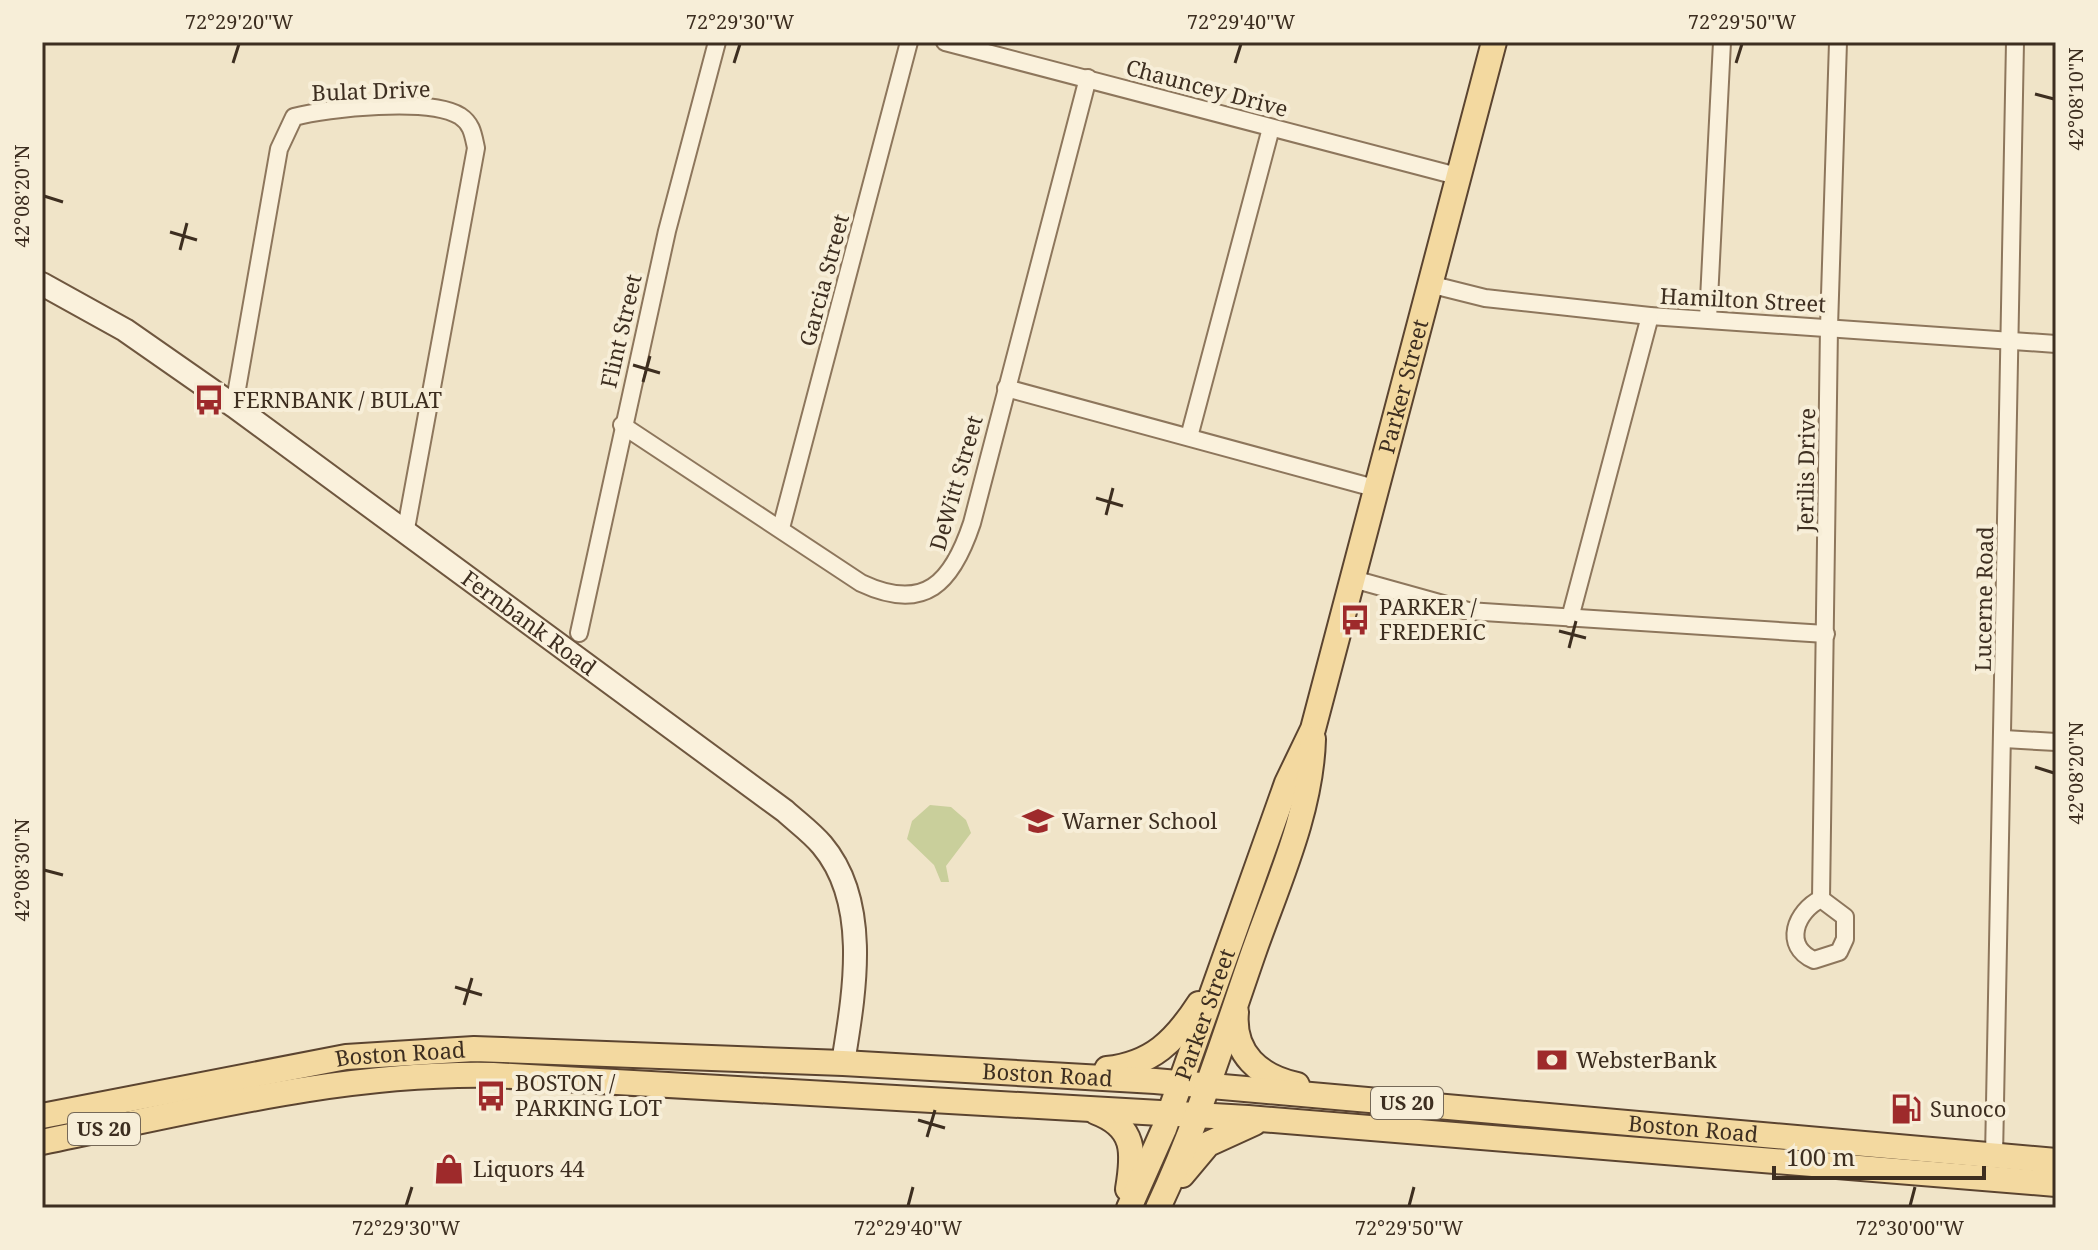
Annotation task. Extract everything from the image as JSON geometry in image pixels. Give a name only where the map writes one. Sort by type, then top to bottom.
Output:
[{"type":"main road","name":"Parker Street","points":[[1160,1208],[1242,987],[1296,829],[1309,779],[1313,729],[1494,42]]},
{"type":"main road","name":"Fernbank Road","points":[[42,284],[125,330],[234,406],[785,811],[823,846],[843,884],[853,922],[854,992],[843,1063]]},
{"type":"main road","name":"Parker Street","points":[[1127,1208],[1169,1114],[1287,783],[1313,729]]},
{"type":"main road","points":[[1056,1075],[1141,1063],[1163,1050],[1178,1035],[1221,967]]},
{"type":"main road","points":[[1242,987],[1236,1028],[1240,1046],[1256,1068],[1288,1083],[1358,1099]]},
{"type":"main road","name":"Boston Road","points":[[42,1116],[325,1060],[398,1051],[474,1049],[843,1063],[1056,1075],[2056,1161]]},
{"type":"main road","name":"Boston Road","points":[[42,1142],[328,1086],[441,1075],[582,1078],[1196,1115],[2056,1184]]},
{"type":"main road","points":[[1082,1109],[1107,1116],[1127,1136],[1133,1157],[1127,1208]]},
{"type":"main road","points":[[1160,1208],[1195,1157],[1213,1140],[1247,1125],[1284,1121]]},
{"type":"street","name":"Flint Street","points":[[579,633],[622,425],[667,231],[717,42]]},
{"type":"street","name":"Garcia Street","points":[[781,528],[909,42]]},
{"type":"street","name":"Chauncey Drive","points":[[945,42],[1457,176]]},
{"type":"street","points":[[1708,319],[1722,42]]},
{"type":"street","name":"Jerilis Drive","points":[[1821,899],[1829,327],[1838,42]]},
{"type":"street","name":"Lucerne Road","points":[[1994,1157],[2015,42]]},
{"type":"street","name":"DeWitt Street","points":[[622,425],[879,591],[912,595],[930,590],[949,574],[960,557],[1088,78]]},
{"type":"street","name":"Bulat Drive","points":[[234,406],[279,149],[294,117],[311,112],[396,107],[437,109],[458,115],[471,126],[476,148],[405,534]]},
{"type":"street","points":[[1189,437],[1271,128]]},
{"type":"street","name":"Hamilton Street","points":[[1429,284],[1485,298],[1650,316],[2056,344]]},
{"type":"street","points":[[1570,618],[1650,316]]},
{"type":"street","points":[[1006,388],[1378,489]]},
{"type":"street","points":[[1353,579],[1468,611],[1826,634]]},
{"type":"street","points":[[2004,739],[2056,742]]},
{"type":"green space","points":[[930,805],[951,807],[966,820],[971,833],[946,866],[949,882],[941,882],[934,865],[907,839],[912,821]]},
{"type":"place","name":"FERNBANK / BULAT","points":[[209,400]]},
{"type":"place","name":"PARKER / FREDERIC","points":[[1355,620]]},
{"type":"place","name":"Warner School","points":[[1038,821]]},
{"type":"place","name":"WebsterBank","points":[[1552,1060]]},
{"type":"place","name":"BOSTON / PARKING LOT","points":[[491,1096]]},
{"type":"place","name":"Sunoco","points":[[1906,1109]]},
{"type":"place","name":"Liquors 44","points":[[449,1169]]}]
